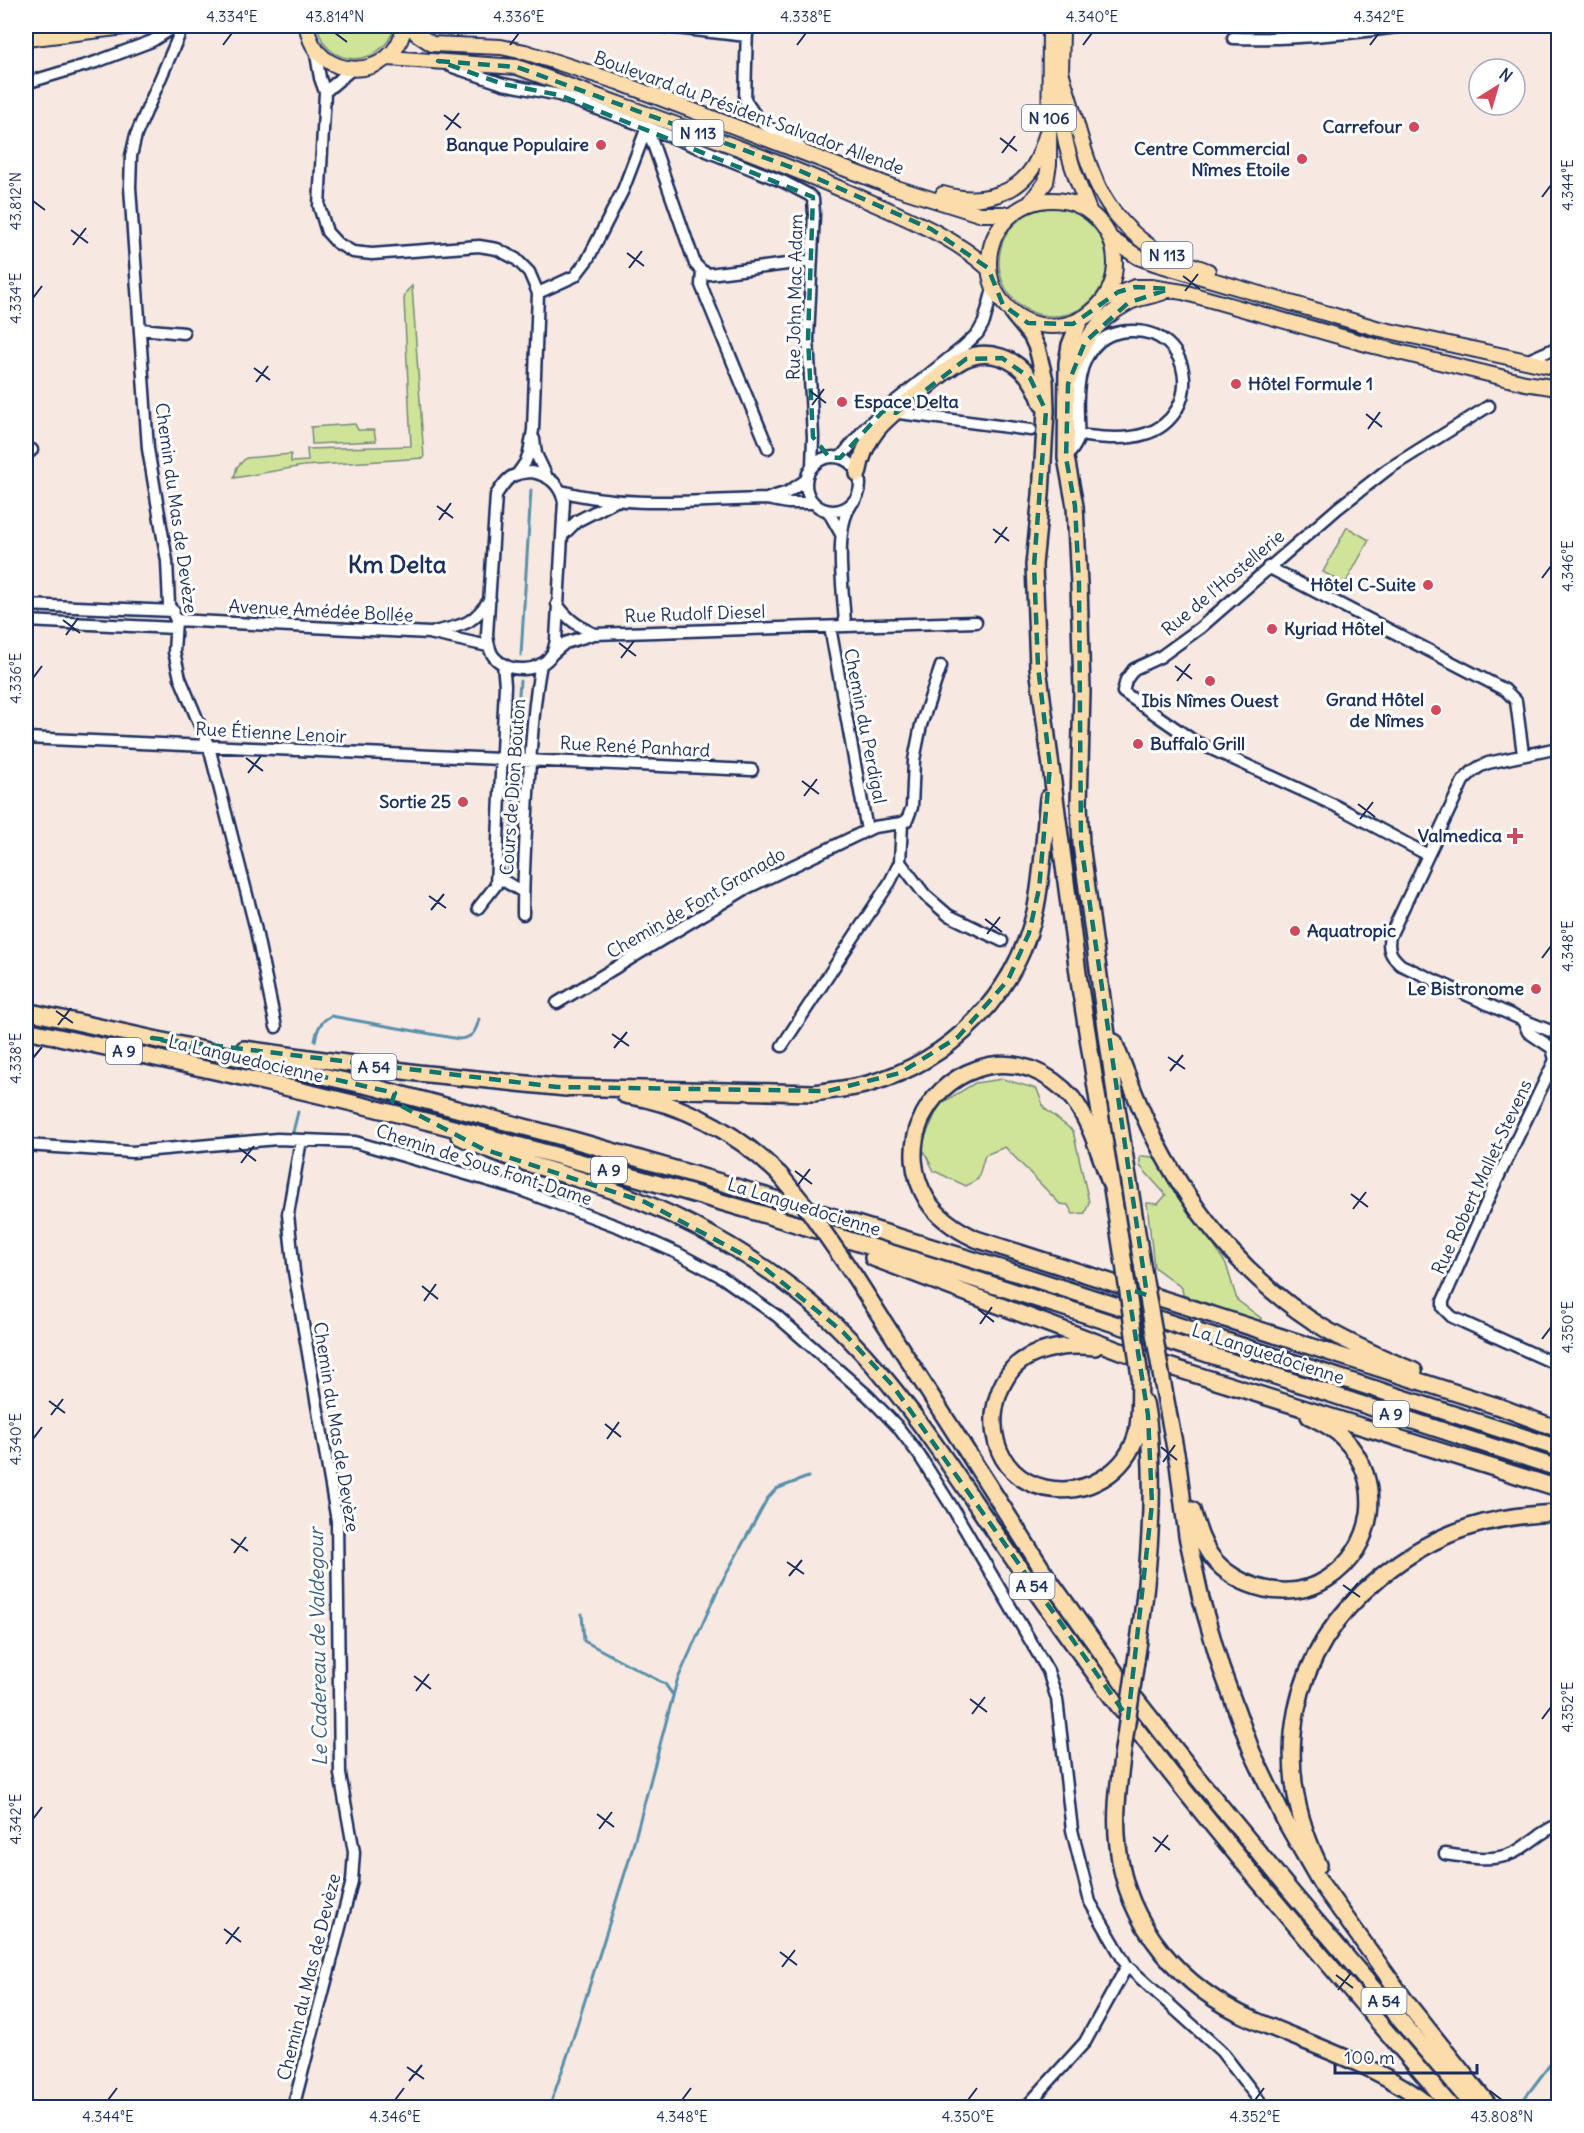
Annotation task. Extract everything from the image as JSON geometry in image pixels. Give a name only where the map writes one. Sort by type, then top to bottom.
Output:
[{"type":"highway","points":[[1013,314],[1032,337],[1042,362],[1045,380],[1046,411],[1034,565],[1038,667],[1076,959],[1149,1426],[1152,1504],[1149,1561],[1123,1750],[1116,1826],[1122,1869],[1143,1924],[1167,1959],[1196,1987],[1234,2012],[1371,2068],[1408,2089],[1433,2108]]},
{"type":"highway","points":[[1080,320],[1070,345],[1067,363],[1066,458],[1075,506],[1079,584],[1082,691],[1079,804],[1081,834],[1117,1108],[1178,1464],[1188,1536],[1201,1599],[1221,1668],[1252,1752],[1284,1819],[1315,1874],[1407,2003],[1491,2108]]},
{"type":"highway","points":[[858,474],[861,454],[870,436],[890,412],[966,358],[981,355],[1002,357],[1020,368],[1034,385],[1046,411]]},
{"type":"highway","points":[[557,1087],[814,1093],[848,1088],[883,1079],[933,1056],[958,1037],[985,1011],[1008,980],[1022,953],[1040,889],[1050,766]]},
{"type":"highway","points":[[1104,1009],[1113,1040],[1142,1110],[1171,1170],[1204,1220],[1247,1269],[1289,1304],[1328,1330],[1396,1363],[1558,1429]]},
{"type":"highway","name":"La Languedocienne","points":[[26,1011],[377,1088],[577,1141],[720,1182],[1029,1277],[1558,1448]]},
{"type":"highway","name":"La Languedocienne","points":[[26,1030],[222,1072],[577,1161],[781,1220],[1558,1468]]},
{"type":"highway","name":"A 54","points":[[152,1038],[418,1073],[640,1097],[689,1112],[715,1124],[757,1153],[780,1174],[807,1208],[855,1277],[980,1473],[1086,1633],[1196,1776],[1293,1894],[1476,2108]]},
{"type":"highway","points":[[1111,1185],[1086,1122],[1071,1098],[1051,1079],[1025,1067],[991,1065],[958,1076],[931,1102],[923,1114],[915,1139],[915,1165],[927,1201],[942,1218],[976,1239],[1503,1408]]},
{"type":"highway","name":"A 54","points":[[435,1124],[483,1149],[612,1190],[678,1216],[726,1241],[757,1262],[815,1306],[843,1332],[915,1415],[1071,1641],[1158,1757],[1269,1894],[1452,2108]]},
{"type":"highway","points":[[781,1220],[936,1283],[1120,1351],[1558,1488]]},
{"type":"highway","points":[[1120,1351],[1077,1345],[1058,1346],[1038,1353],[1010,1371],[1000,1387],[994,1404],[993,1419],[997,1446],[1005,1459],[1016,1473],[1046,1488],[1066,1489],[1095,1483],[1118,1468],[1129,1452],[1137,1433],[1140,1377]]},
{"type":"highway","points":[[1178,1464],[1198,1532],[1212,1556],[1227,1572],[1256,1587],[1275,1590],[1306,1587],[1325,1580],[1349,1560],[1361,1543],[1370,1513],[1370,1490],[1359,1460],[1344,1438],[1311,1416],[1284,1403]]},
{"type":"highway","points":[[1345,1918],[1308,1839],[1300,1815],[1293,1779],[1291,1746],[1295,1714],[1304,1679],[1312,1661],[1332,1628],[1355,1599],[1414,1553],[1468,1528],[1515,1516],[1558,1513]]},
{"type":"main road","points":[[26,29],[48,26]]},
{"type":"main road","points":[[26,39],[133,26]]},
{"type":"main road","points":[[306,26],[315,47],[326,59],[339,66],[352,69],[375,66],[388,58],[397,47],[404,26]]},
{"type":"main road","name":"Boulevard du Président Salvador Allende","points":[[410,26],[432,44],[501,47],[525,52],[618,82],[810,153],[893,187],[979,214],[1011,214]]},
{"type":"main road","name":"N 106","points":[[1029,204],[1046,182],[1049,165],[1050,26]]},
{"type":"main road","name":"N 106","points":[[1062,26],[1061,71],[1065,136],[1076,178],[1090,213]]},
{"type":"main road","name":"Boulevard du Président Salvador Allende","points":[[388,58],[517,67],[784,165],[931,229],[965,248],[988,268]]},
{"type":"main road","name":"N 113","points":[[1061,71],[1088,165],[1100,191],[1126,227],[1146,244],[1174,258],[1223,276],[1291,297],[1376,328]]},
{"type":"main road","points":[[893,187],[918,187],[957,198],[982,199],[999,195],[1016,185],[1029,173],[1037,159],[1048,127]]},
{"type":"main road","points":[[1052,200],[1071,202],[1100,221],[1110,238],[1115,256],[1115,272],[1111,287],[1103,300],[1089,314],[1072,324],[1058,327],[1041,326],[1013,314],[1004,305],[993,289],[988,268],[990,249],[998,228],[1011,214],[1029,204],[1052,200]]},
{"type":"main road","points":[[1110,238],[1138,256],[1154,263],[1376,328],[1558,368]]},
{"type":"main road","points":[[1103,300],[1135,287],[1169,289],[1370,345],[1558,388]]},
{"type":"main road","name":"N 113","points":[[1068,384],[1080,349],[1096,327],[1128,303],[1169,289]]},
{"type":"street","points":[[26,83],[96,62],[152,41],[176,26]]},
{"type":"street","name":"Chemin du Mas de Devèze","points":[[183,26],[136,135],[131,156],[130,187],[148,449],[167,561],[169,605],[175,620],[174,652],[180,678],[209,747],[255,926],[276,1027]]},
{"type":"street","points":[[658,26],[747,31],[745,100],[765,125],[810,153]]},
{"type":"street","points":[[1233,38],[1344,34],[1404,26]]},
{"type":"street","points":[[315,47],[320,78],[325,92],[318,206],[327,232],[338,243],[353,252],[372,254],[479,246],[497,249],[516,259],[529,272],[538,293],[533,430],[525,463],[518,473],[505,481],[496,495],[488,646],[494,657],[503,664],[516,669],[529,669],[542,664]]},
{"type":"street","name":"Rue John Mac Adam","points":[[438,61],[503,84],[559,95],[647,127],[784,182],[810,195],[813,199],[814,214],[808,338],[813,437],[812,467]]},
{"type":"street","points":[[325,92],[352,69]]},
{"type":"street","points":[[538,293],[575,276],[588,259],[623,190],[647,127]]},
{"type":"street","points":[[647,127],[695,264],[702,271],[709,274],[811,261]]},
{"type":"street","points":[[702,271],[701,285],[768,448]]},
{"type":"street","points":[[814,503],[806,489],[806,480],[812,467],[817,463],[834,458],[866,427],[890,412],[963,348],[978,333],[984,322],[993,289]]},
{"type":"street","points":[[140,329],[184,333]]},
{"type":"street","points":[[1066,458],[1078,441],[1077,400],[1081,370],[1096,344],[1107,336],[1122,331],[1138,330],[1157,336],[1169,345],[1179,358],[1185,374],[1180,405],[1172,417],[1160,428],[1144,435],[1108,438],[1086,436]]},
{"type":"street","points":[[1526,361],[1558,346]]},
{"type":"street","name":"Rue de l'Hostellerie","points":[[1428,855],[1336,807],[1194,741],[1123,692],[1126,680],[1134,669],[1160,657],[1200,628],[1338,508],[1388,469],[1489,406]]},
{"type":"street","points":[[890,412],[1030,430]]},
{"type":"street","points":[[533,430],[536,454],[546,475],[561,491],[564,501],[556,640],[551,655]]},
{"type":"street","points":[[813,437],[819,448],[834,458],[848,461],[858,474],[859,490],[844,514],[841,534],[845,626]]},
{"type":"street","points":[[518,473],[532,472],[546,475]]},
{"type":"street","points":[[767,499],[788,492],[806,480]]},
{"type":"street","points":[[561,491],[614,502],[767,499],[788,503],[814,503],[828,510],[843,509],[851,505]]},
{"type":"street","points":[[563,535],[577,521],[614,502]]},
{"type":"street","points":[[828,510],[841,534]]},
{"type":"street","points":[[1268,567],[1505,690],[1516,701],[1523,754]]},
{"type":"street","name":"Avenue Amédée Bollée","points":[[429,633],[462,626],[478,616],[490,598]]},
{"type":"street","points":[[557,604],[576,626],[594,634]]},
{"type":"street","name":"Avenue Amédée Bollée","points":[[26,605],[175,620],[429,633],[488,646]]},
{"type":"street","name":"Avenue Amédée Bollée","points":[[26,621],[175,620]]},
{"type":"street","name":"Rue Rudolf Diesel","points":[[542,664],[565,643],[594,634],[976,622]]},
{"type":"street","name":"Chemin du Perdigal","points":[[830,627],[867,830]]},
{"type":"street","name":"Cours de Dion Bouton","points":[[478,908],[496,885],[497,876],[505,685],[503,664]]},
{"type":"street","name":"Cours de Dion Bouton","points":[[523,914],[530,759],[536,691],[542,664]]},
{"type":"street","points":[[782,1046],[890,882],[900,862],[902,823],[910,816],[912,807],[914,760],[921,725],[941,666]]},
{"type":"street","name":"Rue Étienne Lenoir","points":[[26,738],[516,760]]},
{"type":"street","points":[[1558,748],[1523,754],[1478,766],[1471,771],[1463,781],[1390,936],[1388,945],[1391,957],[1401,965],[1520,1020],[1558,1034]]},
{"type":"street","name":"Rue René Panhard","points":[[516,760],[752,770]]},
{"type":"street","name":"Chemin de Font Granado","points":[[557,1003],[747,888],[867,830],[882,825],[902,823]]},
{"type":"street","points":[[900,862],[925,895],[948,915],[1002,941]]},
{"type":"street","points":[[497,876],[523,892]]},
{"type":"street","points":[[1520,1020],[1558,1042]]},
{"type":"street","name":"Rue Robert Mallet-Stevens","points":[[1520,1020],[1528,1032],[1552,1048],[1557,1058],[1494,1186],[1443,1301],[1443,1308],[1452,1317],[1558,1365]]},
{"type":"street","name":"Chemin de Sous Font-Dame","points":[[26,1144],[132,1152],[277,1138],[355,1142],[518,1189],[619,1227],[720,1276],[777,1316],[868,1396],[897,1426],[919,1455],[1048,1671],[1057,1699],[1072,1830],[1090,1902],[1127,1966],[1221,2051],[1265,2108]]},
{"type":"street","name":"Chemin du Mas de Devèze","points":[[293,2108],[352,1881],[354,1852],[340,1774],[338,1521],[294,1272],[288,1214],[301,1140]]},
{"type":"street","points":[[1445,1854],[1486,1859],[1514,1852],[1546,1829],[1558,1824]]},
{"type":"street","points":[[1025,2108],[1085,2042],[1127,1966]]},
{"type":"highlighted area","points":[[438,61],[517,67],[796,169],[931,229],[988,268],[1003,305],[1028,323],[1073,324],[1118,292],[1135,287],[1169,289],[1128,303],[1085,342],[1068,384],[1066,458],[1075,506],[1079,584],[1081,844],[1147,1295],[1128,1289],[1148,1415],[1152,1504],[1128,1718],[893,1386],[843,1332],[757,1262],[645,1202],[483,1149],[392,1101],[395,1093],[152,1038],[557,1087],[828,1091],[900,1073],[958,1037],[1008,980],[1029,933],[1039,889],[1050,766],[1038,667],[1034,565],[1046,411],[1030,378],[1002,358],[966,359],[896,413],[883,411],[840,458],[829,457],[813,437],[808,338],[813,197],[559,95],[503,84]]},
{"type":"green space","points":[[318,26],[395,26],[388,41],[378,51],[366,57],[354,59],[330,50],[322,40]]},
{"type":"green space","points":[[1053,208],[1074,212],[1091,224],[1103,241],[1107,262],[1103,283],[1091,300],[1074,312],[1053,316],[1032,312],[1015,300],[1003,283],[999,262],[1003,241],[1015,224],[1032,212]]},
{"type":"green space","points":[[412,286],[424,458],[303,466],[234,478],[237,467],[246,458],[291,454],[291,462],[308,461],[307,449],[411,446],[404,299],[406,292]]},
{"type":"green space","points":[[355,424],[358,430],[374,430],[376,441],[312,444],[311,427]]},
{"type":"green space","points":[[1347,527],[1369,540],[1345,584],[1323,572]]},
{"type":"green space","points":[[1003,1079],[1037,1089],[1044,1108],[1073,1131],[1089,1202],[1085,1213],[1073,1214],[1068,1205],[1060,1204],[1005,1147],[985,1155],[978,1179],[966,1186],[934,1171],[921,1146],[940,1104],[975,1083]]},
{"type":"green space","points":[[1140,1156],[1155,1157],[1177,1196],[1226,1264],[1237,1300],[1261,1318],[1260,1322],[1250,1321],[1183,1295],[1182,1288],[1154,1267],[1147,1203],[1158,1204],[1166,1195],[1140,1166]]},
{"type":"waterway","points":[[521,655],[531,490]]},
{"type":"waterway","points":[[515,746],[520,681]]},
{"type":"waterway","points":[[508,875],[515,773]]},
{"type":"waterway","name":"Le Cadereau de Valdegour","points":[[315,1041],[320,1026],[331,1016],[459,1039],[473,1033],[479,1019]]},
{"type":"waterway","points":[[293,1132],[298,1112]]},
{"type":"waterway","name":"Le Cadereau de Valdegour","points":[[287,1182],[283,1229],[288,1260]]},
{"type":"waterway","points":[[549,2108],[630,1857],[677,1681],[719,1587],[767,1499],[776,1489],[808,1477]]},
{"type":"waterway","name":"Le Cadereau de Valdegour","points":[[329,1503],[332,1530]]},
{"type":"waterway","points":[[582,1614],[584,1641],[665,1684],[673,1695]]},
{"type":"waterway","name":"Le Cadereau de Valdegour","points":[[304,2044],[315,2004]]},
{"type":"waterway","points":[[1517,2108],[1558,2054]]},
{"type":"place","name":"Carrefour","points":[[1414,127]]},
{"type":"place","name":"Banque Populaire","points":[[601,145]]},
{"type":"place","name":"Centre Commercial Nîmes Etoile","points":[[1302,159]]},
{"type":"place","name":"Hôtel Formule 1","points":[[1236,384]]},
{"type":"place","name":"Espace Delta","points":[[842,402]]},
{"type":"place","name":"Hôtel C-Suite","points":[[1428,585]]},
{"type":"place","name":"Kyriad Hôtel","points":[[1272,629]]},
{"type":"place","name":"Ibis Nîmes Ouest","points":[[1210,681]]},
{"type":"place","name":"Grand Hôtel de Nîmes","points":[[1436,710]]},
{"type":"place","name":"Buffalo Grill","points":[[1138,744]]},
{"type":"place","name":"Sortie 25","points":[[463,802]]},
{"type":"place","name":"Valmedica","points":[[1515,836]]},
{"type":"place","name":"Aquatropic","points":[[1295,931]]},
{"type":"place","name":"Le Bistronome","points":[[1536,989]]},
{"type":"district","name":"Km Delta","points":[[397,565]]}]
